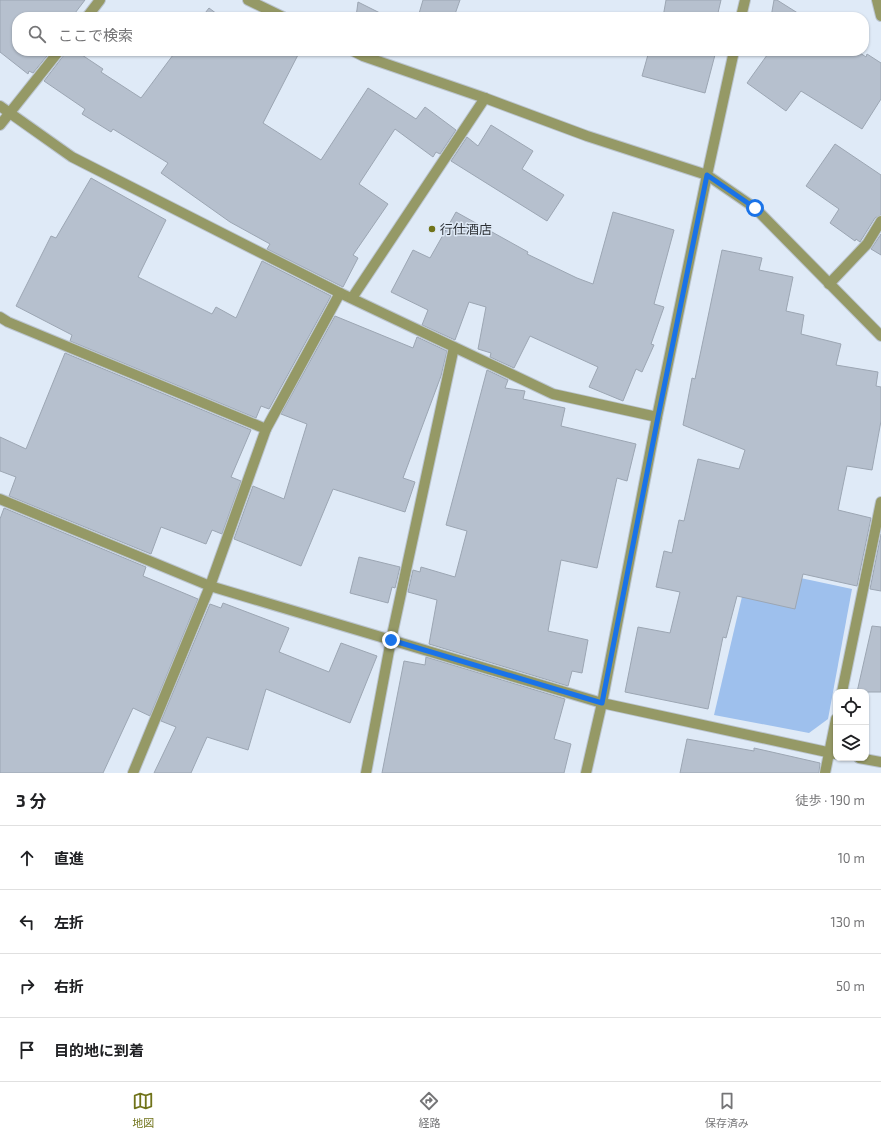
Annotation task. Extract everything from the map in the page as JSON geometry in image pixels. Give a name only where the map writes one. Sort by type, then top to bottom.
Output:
[{"type":"street","points":[[91,12],[100,0]]},
{"type":"street","points":[[248,0],[273,12]]},
{"type":"street","points":[[742,12],[745,0]]},
{"type":"street","points":[[877,0],[881,16]]},
{"type":"street","points":[[0,125],[55,56]]},
{"type":"street","points":[[363,56],[485,98],[587,136],[707,175],[755,208],[881,336]]},
{"type":"street","points":[[586,773],[602,703],[658,417],[733,56]]},
{"type":"street","points":[[352,298],[485,98]]},
{"type":"street","points":[[0,106],[72,157],[340,293],[454,347],[554,394],[658,417]]},
{"type":"street","points":[[829,284],[867,244],[881,221]]},
{"type":"street","points":[[133,773],[210,586],[266,429],[340,293]]},
{"type":"street","points":[[0,317],[8,322],[266,429]]},
{"type":"street","points":[[366,773],[391,640],[454,347]]},
{"type":"street","points":[[0,499],[210,586],[602,703],[833,753],[825,773]]},
{"type":"street","points":[[843,689],[881,502]]},
{"type":"street","points":[[869,760],[881,762]]},
{"type":"shaded area","points":[[749,567],[852,589],[828,719],[809,733],[714,715]]},
{"type":"building","points":[[0,0],[85,0],[76,12],[12,12],[12,56],[47,56],[33,73],[29,71],[28,74],[0,52]]},
{"type":"building","points":[[423,0],[460,0],[456,12],[419,12]]},
{"type":"building","points":[[666,0],[721,0],[718,12],[664,12]]},
{"type":"building","points":[[774,0],[777,0],[796,12],[772,12]]},
{"type":"building","points":[[358,2],[378,12],[357,12]]},
{"type":"building","points":[[209,8],[214,12],[206,12]]},
{"type":"building","points":[[869,55],[881,63],[881,99],[862,129],[801,91],[786,111],[747,83],[766,56],[866,57]]},
{"type":"building","points":[[63,56],[84,56],[103,69],[101,72],[141,98],[172,56],[297,56],[263,123],[321,160],[368,88],[416,119],[425,107],[456,130],[440,154],[436,152],[433,157],[395,129],[359,184],[388,204],[353,255],[358,258],[343,287],[267,249],[270,244],[230,222],[161,173],[168,163],[113,129],[111,132],[82,114],[85,109],[44,81]]},
{"type":"building","points":[[648,56],[715,56],[705,93],[642,76]]},
{"type":"building","points":[[491,125],[533,151],[522,169],[564,195],[547,221],[451,161],[467,137],[478,146]]},
{"type":"building","points":[[835,144],[881,175],[881,215],[875,218],[860,242],[856,239],[855,241],[830,223],[839,209],[806,186]]},
{"type":"building","points":[[91,178],[166,220],[138,277],[212,314],[216,307],[236,318],[262,261],[331,296],[269,409],[261,406],[256,418],[70,341],[72,335],[16,306],[51,236],[56,238]]},
{"type":"building","points":[[456,212],[528,252],[527,254],[593,284],[613,212],[674,230],[654,304],[664,307],[651,344],[654,345],[642,372],[636,369],[623,401],[589,387],[598,367],[530,336],[514,368],[490,357],[491,353],[478,349],[486,307],[469,302],[455,340],[422,325],[428,310],[391,292],[413,250],[430,258]]},
{"type":"building","points":[[881,234],[881,255],[871,249]]},
{"type":"building","points":[[722,250],[762,258],[759,270],[793,277],[786,311],[804,315],[801,334],[841,344],[836,365],[878,372],[876,386],[881,387],[881,421],[872,470],[847,466],[838,510],[871,518],[857,586],[803,574],[795,609],[737,596],[726,638],[723,637],[708,709],[625,692],[638,627],[670,633],[680,592],[656,587],[664,551],[672,553],[679,520],[684,521],[698,459],[739,469],[745,450],[683,425],[692,378],[695,379]]},
{"type":"building","points":[[335,316],[413,348],[417,337],[447,351],[441,376],[403,478],[415,482],[405,512],[333,489],[301,566],[234,539],[253,486],[284,499],[307,424],[281,414]]},
{"type":"building","points":[[65,353],[251,430],[231,477],[241,481],[222,534],[212,530],[206,544],[161,527],[151,554],[9,496],[16,477],[0,471],[0,437],[26,449]]},
{"type":"building","points":[[487,370],[508,380],[505,388],[525,391],[523,399],[565,408],[561,426],[636,444],[627,481],[617,478],[597,568],[561,560],[548,631],[588,640],[582,673],[572,671],[568,686],[429,644],[437,600],[408,592],[413,570],[420,572],[421,567],[455,577],[467,531],[446,525]]},
{"type":"building","points":[[4,508],[146,567],[143,576],[198,599],[150,716],[133,708],[103,773],[0,773],[0,519]]},
{"type":"building","points":[[881,534],[881,591],[870,589]]},
{"type":"building","points":[[359,557],[400,567],[395,588],[392,587],[388,603],[350,593]]},
{"type":"building","points":[[223,603],[289,628],[279,652],[329,672],[341,643],[377,656],[350,723],[266,689],[248,750],[207,737],[191,773],[154,773],[176,727],[161,721],[210,604],[221,608]]},
{"type":"building","points":[[872,626],[881,627],[881,692],[869,692],[869,689],[858,689]]},
{"type":"building","points":[[426,657],[565,699],[554,739],[571,744],[564,773],[382,773],[404,661],[425,665]]},
{"type":"building","points":[[687,739],[754,751],[754,748],[820,763],[819,773],[680,773]]},
{"type":"place","name":"行仕酒店","points":[[432,229]]},
{"type":"route","points":[[391,640],[602,703],[707,175],[755,208]]}]
